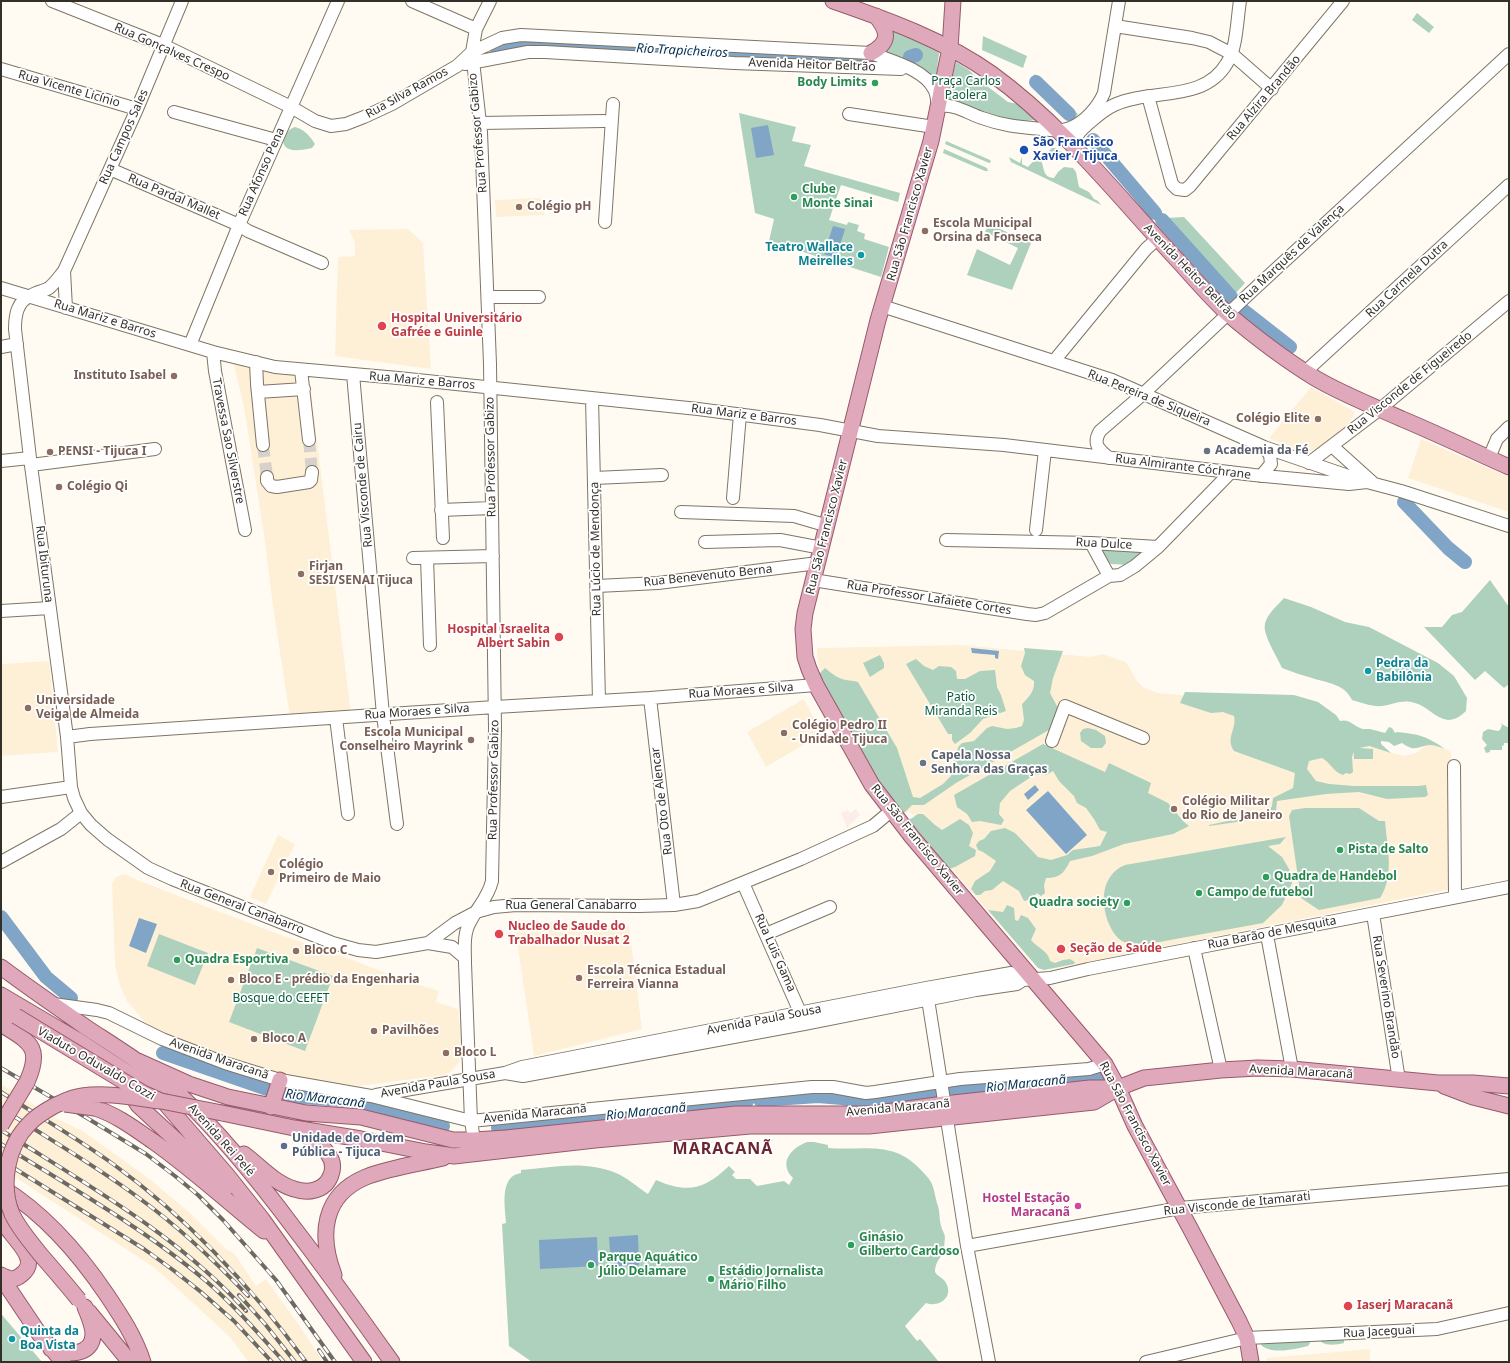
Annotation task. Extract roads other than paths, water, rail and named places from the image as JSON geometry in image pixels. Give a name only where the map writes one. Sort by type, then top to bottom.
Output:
[{"type":"main road","name":"Avenida Heitor Beltrão","points":[[833,1],[876,16],[928,37],[950,48],[990,73],[1021,97],[1058,130],[1157,239],[1234,308],[1280,355],[1317,379],[1509,467]]},
{"type":"main road","name":"Rua São Francisco Xavier","points":[[953,1],[950,48],[928,154],[882,306],[805,613],[803,629],[805,657],[816,685],[872,786],[891,811],[1019,964],[1028,979],[1105,1064],[1118,1088],[1135,1126],[1180,1208],[1247,1338],[1251,1362]]},
{"type":"main road","points":[[871,53],[878,50],[885,39],[884,26],[876,16]]},
{"type":"main road","name":"Avenida Rei Pelé","points":[[1,967],[52,1004],[138,1061],[179,1095],[221,1137],[263,1187],[339,1288],[392,1362]]},
{"type":"main road","name":"Avenida Rei Pelé","points":[[3,998],[112,1062],[158,1096],[227,1175],[262,1219],[364,1362]]},
{"type":"main road","name":"Viaduto Oduvaldo Cozzi","points":[[3,998],[130,1086],[161,1101],[294,1128],[361,1139]]},
{"type":"main road","points":[[1,1024],[26,1040],[32,1048],[34,1057],[27,1082],[1,1125]]},
{"type":"main road","name":"Avenida Maracanã","points":[[138,1061],[204,1090],[276,1092],[306,1113],[361,1117],[453,1140],[474,1140],[736,1114],[871,1114],[945,1110]]},
{"type":"main road","points":[[112,1062],[134,1099],[142,1108],[262,1219]]},
{"type":"main road","name":"Avenida Maracanã","points":[[361,1139],[454,1156],[595,1140],[750,1126],[869,1126],[945,1110],[1090,1088],[1118,1088],[1144,1078],[1221,1070],[1258,1068],[1292,1069],[1438,1083],[1473,1083],[1509,1086]]},
{"type":"main road","name":"Avenida Maracanã","points":[[1438,1083],[1473,1098],[1509,1106]]},
{"type":"main road","points":[[130,1362],[17,1224],[9,1206],[6,1188],[9,1158],[15,1143],[22,1132],[36,1118],[58,1104],[76,1097],[103,1095],[161,1101]]},
{"type":"main road","points":[[58,1104],[95,1108],[119,1119],[176,1159],[279,1243]]},
{"type":"main road","points":[[221,1137],[278,1181],[289,1187],[305,1191],[314,1191],[322,1188],[331,1176],[332,1169],[329,1155],[322,1146],[294,1128]]},
{"type":"main road","points":[[339,1288],[328,1256],[325,1236],[326,1222],[330,1211],[341,1195],[359,1181],[377,1173],[454,1156]]},
{"type":"main road","points":[[1,1186],[44,1218],[84,1263],[125,1322],[143,1362]]},
{"type":"main road","points":[[1,1213],[8,1228],[25,1251],[29,1264],[26,1271],[16,1278],[9,1279],[1,1276]]},
{"type":"main road","points":[[1,1276],[40,1335],[63,1362]]},
{"type":"main road","points":[[51,1349],[63,1353],[73,1354],[81,1352],[88,1346],[93,1338],[93,1334],[82,1304]]},
{"type":"street","name":"Rua Gonçalves Crespo","points":[[52,1],[163,45],[291,107]]},
{"type":"street","name":"Rua Campos Sales","points":[[29,296],[48,289],[57,281],[64,271],[137,109],[182,1]]},
{"type":"street","name":"Rua Afonso Pena","points":[[190,345],[239,225],[338,1]]},
{"type":"street","points":[[412,1],[476,30]]},
{"type":"street","name":"Rua Professor Gabizo","points":[[474,1140],[471,1121],[465,958],[466,930],[487,896],[492,881],[495,707],[488,297],[480,123],[472,57],[476,30],[490,1]]},
{"type":"street","points":[[938,107],[944,105],[952,106],[994,123],[1014,127],[1058,130],[1071,128],[1088,116],[1100,102],[1104,93],[1119,1]]},
{"type":"street","points":[[1074,147],[1074,140],[1084,127],[1101,113],[1115,105],[1148,96],[1197,88],[1204,86],[1213,80],[1227,64],[1232,54],[1240,1]]},
{"type":"street","name":"Rua Alzira Brandão","points":[[1148,96],[1172,184],[1177,189],[1185,190],[1272,89],[1343,1]]},
{"type":"street","points":[[1115,26],[1209,42],[1232,54],[1272,89]]},
{"type":"street","name":"Avenida Heitor Beltrão","points":[[472,57],[502,38],[520,34],[871,53],[923,75],[935,90],[938,107]]},
{"type":"street","name":"Avenida Heitor Beltrão","points":[[472,57],[491,60],[528,52],[544,52],[912,70]]},
{"type":"street","name":"Rua Marquês de Valença","points":[[1109,458],[1100,450],[1097,444],[1097,436],[1100,431],[1143,394],[1509,54]]},
{"type":"street","name":"Rua Silva Ramos","points":[[291,107],[323,124],[331,126],[346,124],[392,104],[472,57]]},
{"type":"street","name":"Rua Vicente Licínio","points":[[1,69],[137,109]]},
{"type":"street","points":[[1104,93],[1106,99],[1115,105]]},
{"type":"street","points":[[605,222],[613,104]]},
{"type":"street","points":[[174,112],[276,140]]},
{"type":"street","points":[[849,114],[934,127]]},
{"type":"street","points":[[480,123],[604,121]]},
{"type":"street","name":"Rua Pardal Mallet","points":[[110,169],[322,263]]},
{"type":"street","name":"Rua Carmela Dutra","points":[[1306,372],[1509,185]]},
{"type":"street","points":[[1054,361],[1141,255],[1157,239]]},
{"type":"street","name":"Rua Campos Sales","points":[[64,271],[66,308]]},
{"type":"street","name":"Rua Mariz e Barros","points":[[3,289],[213,352],[275,367],[490,387],[740,414],[820,425],[851,431]]},
{"type":"street","name":"Rua Ibituruna","points":[[3,289],[14,299],[16,312],[15,329],[30,462],[67,737],[72,787],[74,798],[81,813]]},
{"type":"street","points":[[16,312],[19,306],[29,296]]},
{"type":"street","points":[[488,297],[540,297]]},
{"type":"street","name":"Rua Visconde de Figueiredo","points":[[1309,463],[1380,409],[1509,301]]},
{"type":"street","name":"Rua Pereira de Siqueira","points":[[882,306],[1112,380],[1264,447],[1371,483]]},
{"type":"street","points":[[1,347],[17,344]]},
{"type":"street","name":"Travessa Sao Silverstre","points":[[213,352],[215,371],[245,530]]},
{"type":"street","points":[[256,362],[263,445]]},
{"type":"street","points":[[301,370],[309,440]]},
{"type":"street","name":"Rua Visconde de Cairu","points":[[353,374],[383,715],[397,824]]},
{"type":"street","points":[[258,392],[304,389]]},
{"type":"street","name":"Rua Lúcio de Mendonça","points":[[592,398],[599,701]]},
{"type":"street","points":[[438,402],[443,538]]},
{"type":"street","points":[[733,498],[740,414]]},
{"type":"street","points":[[1489,458],[1497,439],[1509,427]]},
{"type":"street","name":"Rua Almirante Cóchrane","points":[[851,431],[888,437],[1004,444],[1261,476],[1350,484],[1371,483],[1401,491],[1509,526]]},
{"type":"street","points":[[1332,446],[1371,483]]},
{"type":"street","points":[[1261,476],[1271,464],[1270,455],[1264,447]]},
{"type":"street","points":[[1,461],[30,462],[155,449]]},
{"type":"street","points":[[1036,530],[1045,450]]},
{"type":"street","points":[[267,477],[270,486],[277,487],[308,482],[312,480],[312,472]]},
{"type":"street","points":[[1091,544],[1109,576],[1120,575],[1136,566],[1158,547],[1231,472]]},
{"type":"street","points":[[594,478],[662,475]]},
{"type":"street","points":[[441,510],[492,508]]},
{"type":"street","points":[[681,512],[794,516],[828,526]]},
{"type":"street","points":[[705,542],[780,540],[822,548]]},
{"type":"street","name":"Rua Dulce","points":[[946,540],[1158,547]]},
{"type":"street","points":[[413,558],[493,556]]},
{"type":"street","points":[[427,558],[430,645]]},
{"type":"street","name":"Rua Benevenuto Berna","points":[[597,586],[658,583],[818,564]]},
{"type":"street","name":"Rua Professor Lafaiete Cortes","points":[[813,580],[1036,615],[1045,613],[1109,576]]},
{"type":"street","points":[[1,611],[50,608]]},
{"type":"street","name":"Rua Moraes e Silva","points":[[67,737],[90,734],[650,698],[816,685]]},
{"type":"street","name":"Rua Oto de Alencar","points":[[650,698],[674,905]]},
{"type":"street","points":[[1052,741],[1065,706],[1143,738]]},
{"type":"street","points":[[336,718],[348,814]]},
{"type":"street","points":[[1454,766],[1455,897]]},
{"type":"street","points":[[1,797],[72,787]]},
{"type":"street","name":"Rua General Canabarro","points":[[81,813],[91,825],[107,839],[148,868],[208,894],[333,942],[358,950],[376,952],[428,943],[455,923],[476,912],[488,908],[516,905],[674,905],[698,901],[801,859],[873,826],[891,811]]},
{"type":"street","points":[[1,862],[61,829],[81,813]]},
{"type":"street","name":"Rua Luis Gama","points":[[744,883],[802,1018]]},
{"type":"street","name":"Rua Barão de Mesquita","points":[[1028,979],[1050,978],[1088,969],[1509,887]]},
{"type":"street","points":[[766,934],[830,907]]},
{"type":"street","name":"Rua Severino Brandão","points":[[1373,914],[1399,1080]]},
{"type":"street","points":[[1267,935],[1292,1069]]},
{"type":"street","points":[[428,943],[452,947],[465,958]]},
{"type":"street","points":[[1194,948],[1221,1070]]},
{"type":"street","name":"Avenida Paula Sousa","points":[[371,1096],[505,1073],[522,1067],[593,1058],[977,985],[1010,974],[1028,979]]},
{"type":"street","points":[[927,994],[967,1246],[989,1362]]},
{"type":"street","name":"Avenida Maracanã","points":[[52,1004],[109,1013],[162,1040],[225,1063],[276,1092],[371,1096],[471,1121],[812,1087],[833,1087],[866,1093],[940,1082],[1089,1069],[1105,1064]]},
{"type":"street","points":[[474,1140],[478,1146],[491,1151]]},
{"type":"street","name":"Rua Visconde de Itamarati","points":[[967,1246],[1180,1208],[1509,1179]]},
{"type":"street","name":"Rua Jaceguai","points":[[1146,1362],[1247,1338],[1437,1329],[1509,1313]]},
{"type":"water","points":[[768,125],[774,155],[756,158],[751,128]]},
{"type":"water","points":[[833,226],[845,229],[836,258],[824,254]]},
{"type":"water","points":[[971,648],[999,651],[998,659],[995,658],[995,655],[972,653]]},
{"type":"water","points":[[1035,785],[1039,790],[1028,800],[1024,794]]},
{"type":"water","points":[[1048,791],[1087,835],[1066,854],[1026,810]]},
{"type":"water","points":[[139,918],[157,924],[146,953],[129,946]]},
{"type":"water","points":[[638,1235],[639,1265],[611,1267],[609,1237]]},
{"type":"water","points":[[597,1237],[598,1266],[540,1269],[539,1240]]},
{"type":"waterway","name":"Rio Trapicheiros","points":[[497,53],[509,45],[528,43],[869,60]]},
{"type":"waterway","name":"Rio Trapicheiros","points":[[910,57],[916,55]]},
{"type":"waterway","name":"Rio Trapicheiros","points":[[1036,82],[1069,114]]},
{"type":"waterway","name":"Rio Trapicheiros","points":[[1093,140],[1155,213]]},
{"type":"waterway","name":"Rio Trapicheiros","points":[[1162,220],[1231,297]]},
{"type":"waterway","name":"Rio Trapicheiros","points":[[1244,311],[1290,347]]},
{"type":"waterway","name":"Rio Trapicheiros","points":[[1404,502],[1448,548],[1465,562]]},
{"type":"waterway","name":"Rio Maracanã","points":[[1,917],[46,977],[71,998]]},
{"type":"waterway","name":"Rio Maracanã","points":[[163,1053],[287,1096],[358,1101],[443,1126]]},
{"type":"waterway","name":"Rio Maracanã","points":[[955,1091],[1098,1077]]},
{"type":"waterway","name":"Rio Maracanã","points":[[760,1100],[818,1096],[867,1102],[933,1094]]},
{"type":"waterway","name":"Rio Maracanã","points":[[498,1128],[747,1101]]},
{"type":"tunnel","points":[[309,440],[312,472]]},
{"type":"tunnel","points":[[263,445],[267,477]]},
{"type":"railway","points":[[1,1068],[146,1154],[198,1195],[223,1220],[276,1280],[335,1362]]},
{"type":"railway","points":[[1,1092],[99,1154],[141,1185],[167,1207],[241,1280],[306,1362]]},
{"type":"railway","points":[[1,1108],[105,1174],[154,1209],[196,1244],[248,1296]]},
{"type":"railway","points":[[1,1130],[98,1191],[161,1235],[191,1258],[246,1311]]},
{"type":"railway","points":[[1,1144],[80,1192],[132,1226],[182,1262],[206,1281],[226,1300],[284,1362]]},
{"type":"railway","points":[[1,1160],[144,1249],[173,1270],[234,1321],[272,1362]]},
{"type":"railway","points":[[239,1295],[265,1324],[295,1362]]},
{"type":"railway","points":[[319,1350],[327,1362]]},
{"type":"place","name":"Body Limits","points":[[875,83]]},
{"type":"place","name":"São Francisco Xavier / Tijuca","points":[[1024,150]]},
{"type":"place","name":"Clube Monte Sinai","points":[[794,197]]},
{"type":"place","name":"Colégio pH","points":[[519,207]]},
{"type":"place","name":"Escola Municipal Orsina da Fonseca","points":[[925,231]]},
{"type":"place","name":"Teatro Wallace Meirelles","points":[[861,255]]},
{"type":"place","name":"Hospital Universitário Gafrée e Guinle","points":[[382,326]]},
{"type":"place","name":"Instituto Isabel","points":[[174,376]]},
{"type":"place","name":"Colégio Elite","points":[[1318,419]]},
{"type":"place","name":"Academia da Fé","points":[[1207,451]]},
{"type":"place","name":"PENSI - Tijuca I","points":[[50,452]]},
{"type":"place","name":"Colégio Qi","points":[[59,487]]},
{"type":"place","name":"Firjan SESI/SENAI Tijuca","points":[[301,574]]},
{"type":"place","name":"Hospital Israelita Albert Sabin","points":[[559,637]]},
{"type":"place","name":"Pedra da Babilônia","points":[[1368,671]]},
{"type":"place","name":"Universidade Veiga de Almeida","points":[[28,708]]},
{"type":"place","name":"Colégio Pedro II - Unidade Tijuca","points":[[784,733]]},
{"type":"place","name":"Escola Municipal Conselheiro Mayrink","points":[[471,740]]},
{"type":"place","name":"Capela Nossa Senhora das Graças","points":[[923,763]]},
{"type":"place","name":"Colégio Militar do Rio de Janeiro","points":[[1174,809]]},
{"type":"place","name":"Pista de Salto","points":[[1340,850]]},
{"type":"place","name":"Colégio Primeiro de Maio","points":[[271,872]]},
{"type":"place","name":"Quadra de Handebol","points":[[1266,877]]},
{"type":"place","name":"Campo de futebol","points":[[1199,893]]},
{"type":"place","name":"Quadra society","points":[[1127,903]]},
{"type":"place","name":"Nucleo de Saude do Trabalhador Nusat 2","points":[[499,934]]},
{"type":"place","name":"Seção de Saúde","points":[[1061,949]]},
{"type":"place","name":"Bloco C","points":[[296,951]]},
{"type":"place","name":"Quadra Esportiva","points":[[177,960]]},
{"type":"place","name":"Escola Técnica Estadual Ferreira Vianna","points":[[579,978]]},
{"type":"place","name":"Bloco E - prédio da Engenharia","points":[[231,980]]},
{"type":"place","name":"Pavilhões","points":[[374,1031]]},
{"type":"place","name":"Bloco A","points":[[254,1039]]},
{"type":"place","name":"Bloco L","points":[[446,1053]]},
{"type":"place","name":"Unidade de Ordem Pública - Tijuca","points":[[284,1146]]},
{"type":"place","name":"Hostel Estação Maracanã","points":[[1078,1206]]},
{"type":"place","name":"Ginásio Gilberto Cardoso","points":[[851,1245]]},
{"type":"place","name":"Parque Aquático Júlio Delamare","points":[[591,1265]]},
{"type":"place","name":"Estádio Jornalista Mário Filho","points":[[711,1279]]},
{"type":"place","name":"Iaserj Maracanã","points":[[1348,1306]]},
{"type":"place","name":"Quinta da Boa Vista","points":[[12,1339]]},
{"type":"district","name":"MARACANÃ","points":[[723,1149]]},
{"type":"park label","name":"Praça Carlos Paolera","points":[[966,89]]},
{"type":"park label","name":"Patio Miranda Reis","points":[[961,705]]},
{"type":"park label","name":"Bosque do CEFET","points":[[281,999]]}]
